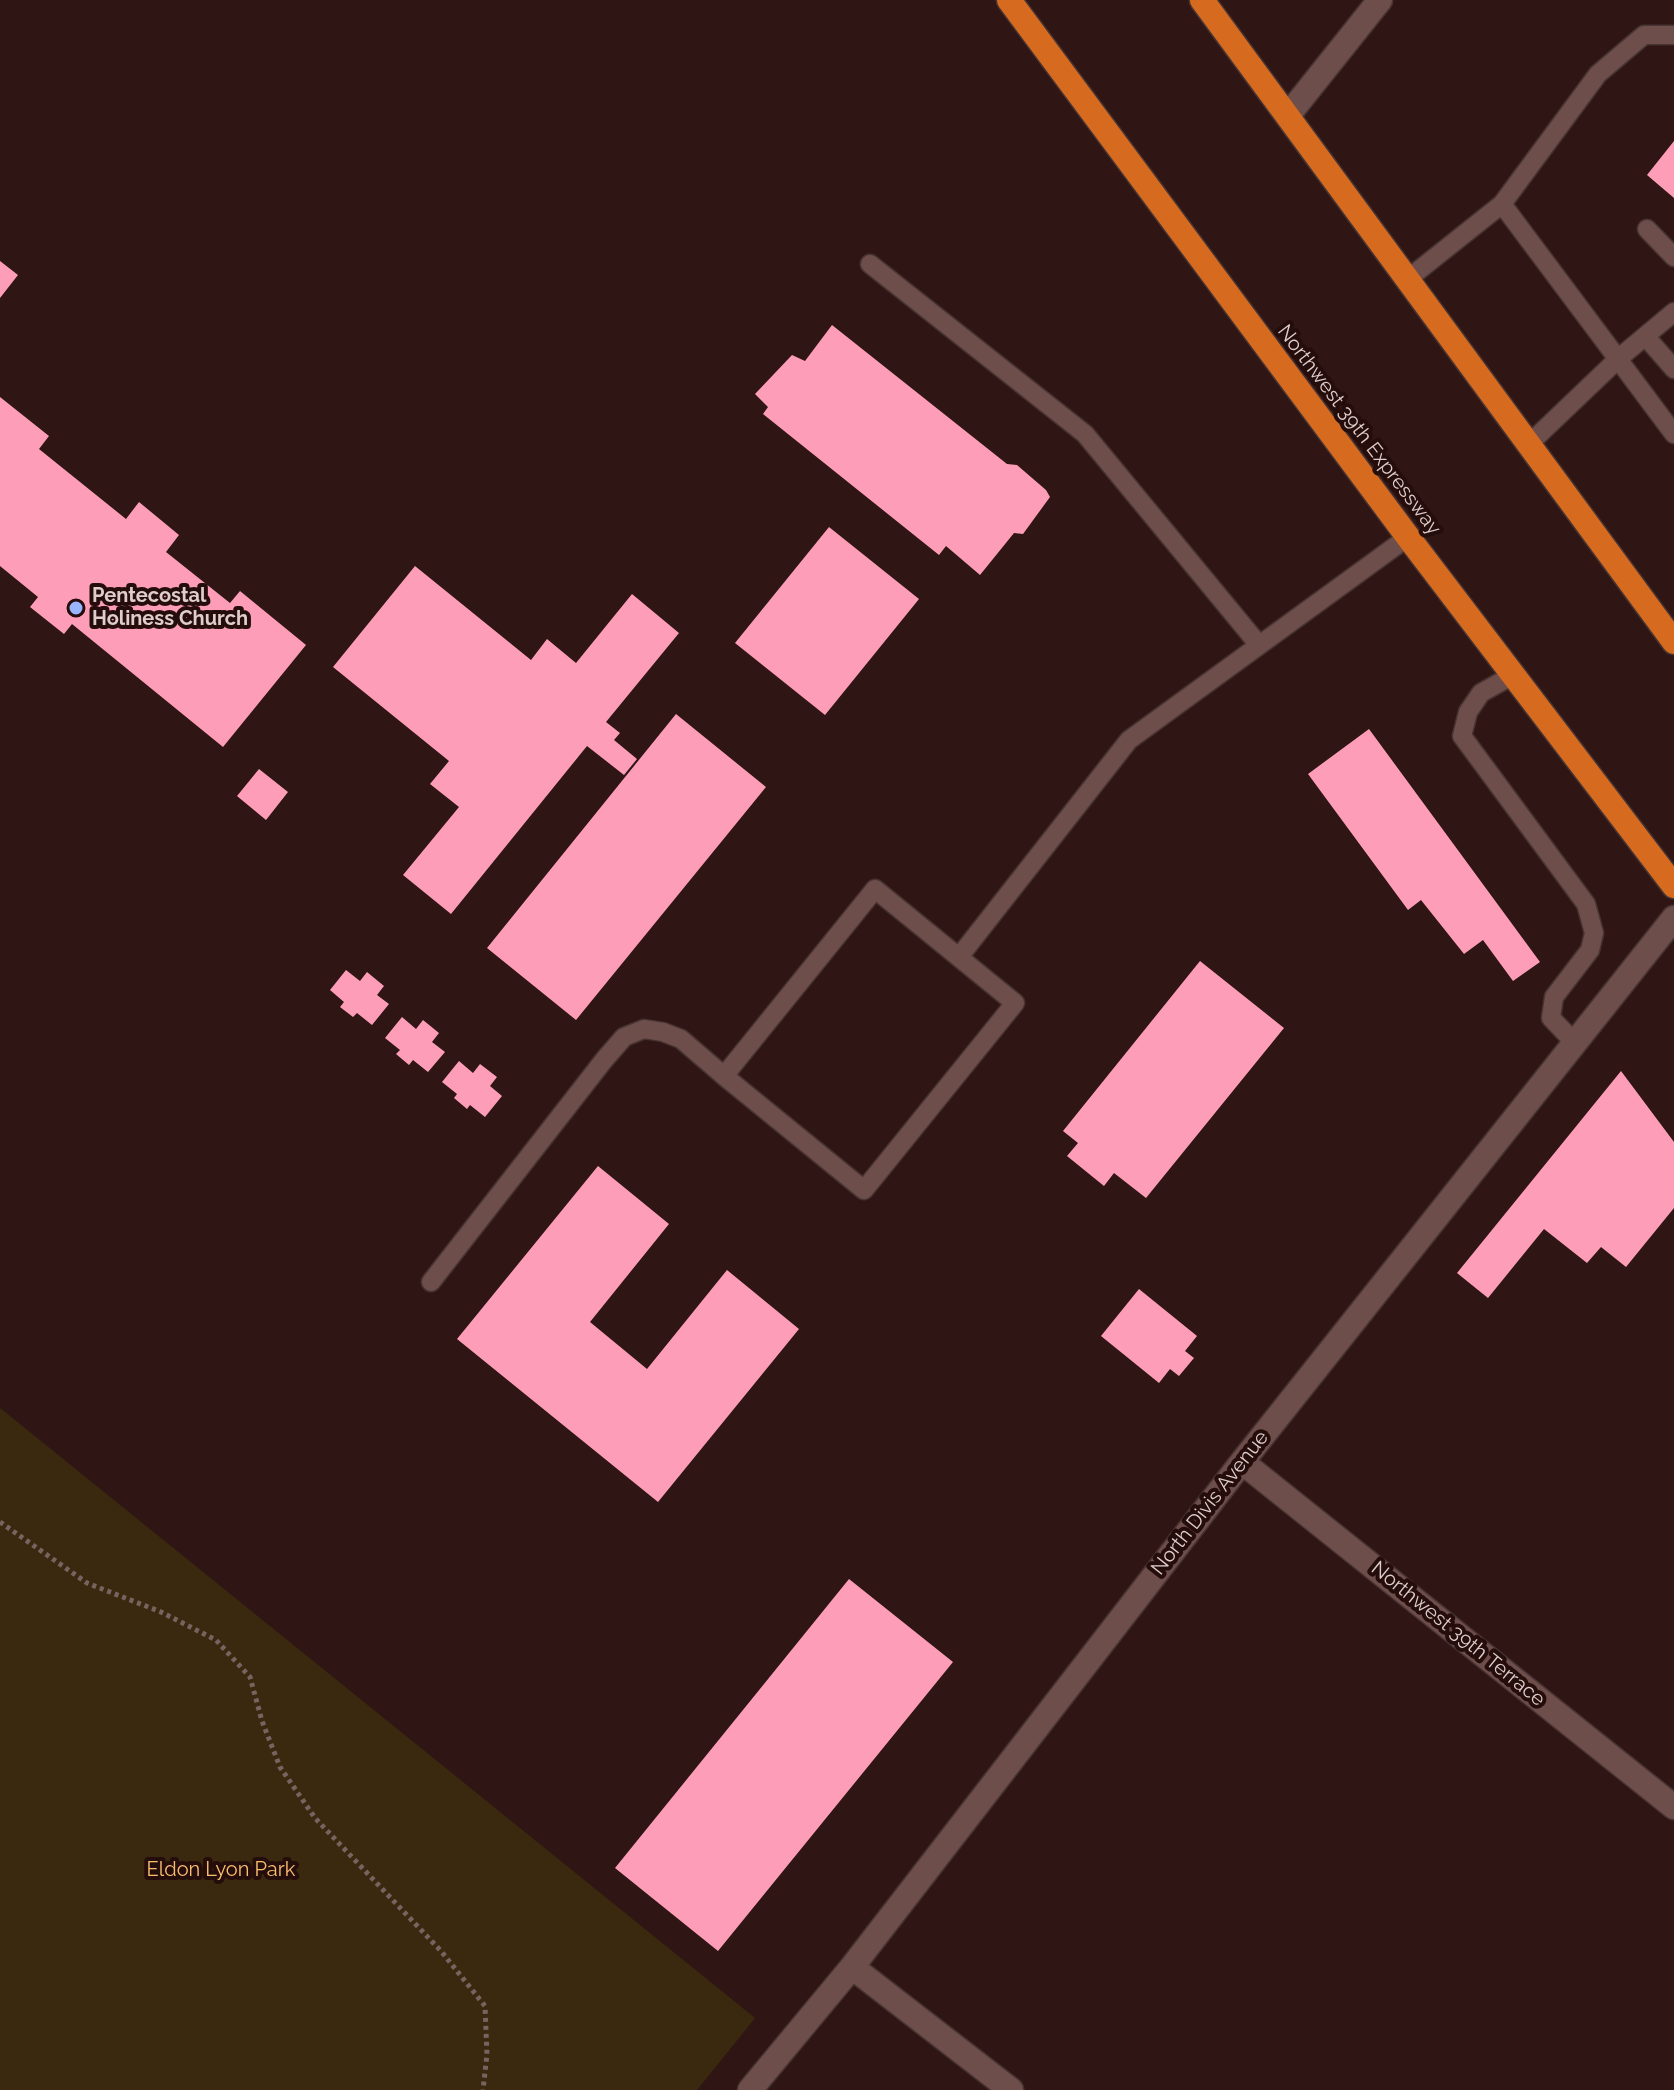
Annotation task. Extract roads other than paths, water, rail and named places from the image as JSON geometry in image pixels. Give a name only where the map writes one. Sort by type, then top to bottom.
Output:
[{"type":"highway","name":"Northwest 39th Expressway","points":[[1009,0],[1408,537],[1674,886]]},
{"type":"highway","points":[[1202,0],[1289,114],[1674,642]]},
{"type":"street","points":[[1289,114],[1380,0]]},
{"type":"street","name":"North Divis Avenue","points":[[750,2090],[852,1967],[1242,1462],[1674,918]]},
{"type":"street","name":"Northwest 39th Terrace","points":[[1242,1462],[1674,1807]]},
{"type":"street","points":[[852,1967],[1011,2090]]},
{"type":"lane","points":[[1409,278],[1502,204],[1598,74],[1644,35],[1674,35]]},
{"type":"lane","points":[[1502,204],[1674,434]]},
{"type":"lane","points":[[1647,229],[1674,257]]},
{"type":"lane","points":[[870,264],[1085,434],[1259,645]]},
{"type":"lane","points":[[1529,444],[1619,358],[1674,312]]},
{"type":"lane","points":[[1646,337],[1674,369]]},
{"type":"lane","points":[[959,957],[1129,740],[1408,537]]},
{"type":"lane","points":[[1513,675],[1481,693],[1468,712],[1462,736],[1586,904],[1594,933],[1590,950],[1554,997],[1551,1018],[1575,1043]]},
{"type":"lane","points":[[431,1282],[624,1037],[644,1029],[681,1039],[724,1076],[864,1190],[1015,1003],[875,889],[724,1076]]},
{"type":"place","name":"Pentecostal Holiness Church","points":[[76,608]]},
{"type":"park label","name":"Eldon Lyon Park","points":[[221,1870]]}]
